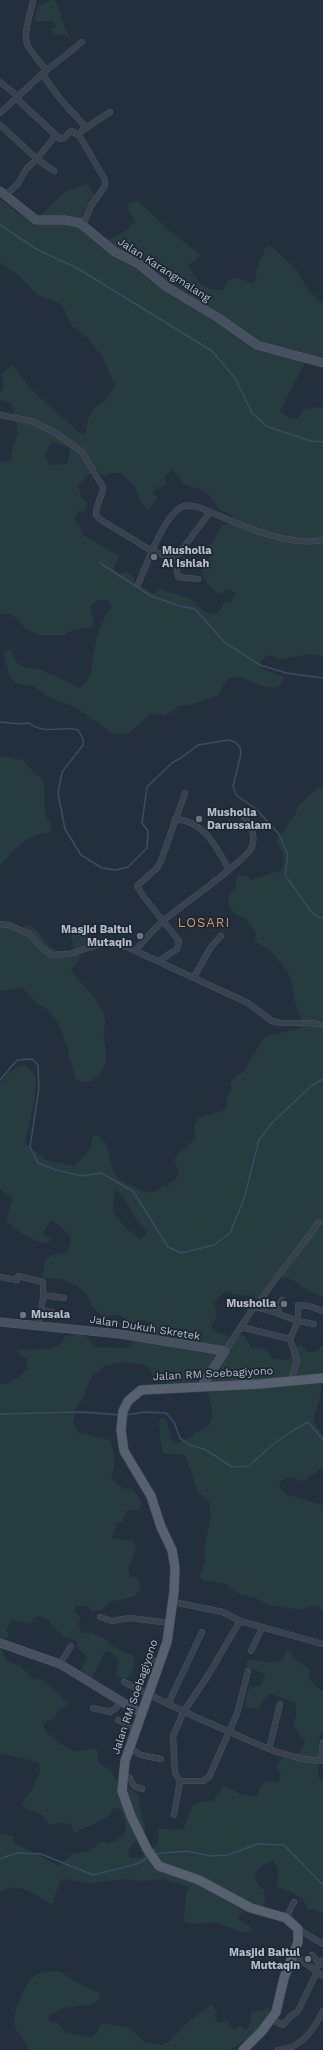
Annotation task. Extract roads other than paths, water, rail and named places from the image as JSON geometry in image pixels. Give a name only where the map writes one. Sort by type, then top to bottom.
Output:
[{"type":"main road","name":"Jalan RM Soebagiyono","points":[[286,1918],[250,1908],[199,1880],[162,1868],[154,1862],[131,1816],[122,1791],[123,1776],[130,1748],[161,1664],[170,1623],[175,1568],[172,1550],[161,1527],[147,1487],[130,1464],[124,1451],[121,1430],[123,1415],[132,1396],[141,1390],[323,1378]]},
{"type":"main road","points":[[243,2050],[271,2019],[277,2008],[284,1978],[294,1956],[298,1942],[298,1928],[286,1918]]},
{"type":"street","points":[[33,0],[31,16],[26,30],[26,43],[61,100],[84,125],[80,133]]},
{"type":"street","points":[[0,113],[44,72],[82,42]]},
{"type":"street","points":[[0,82],[17,97],[55,136],[62,140],[73,130],[80,133],[106,183],[91,206],[83,225]]},
{"type":"street","points":[[80,133],[110,112]]},
{"type":"street","points":[[0,125],[37,159],[54,170]]},
{"type":"street","points":[[2,193],[17,185],[28,168],[55,136]]},
{"type":"street","name":"Jalan Karangmalang","points":[[2,193],[36,220],[65,220],[83,225],[115,252],[138,264],[165,286],[217,317],[257,345],[323,363]]},
{"type":"street","points":[[0,415],[31,421],[82,452],[102,484],[103,492],[95,512],[98,518],[152,551],[175,559]]},
{"type":"street","points":[[138,584],[152,551],[168,522],[181,507],[192,506],[284,538],[309,542],[323,540]]},
{"type":"street","points":[[198,580],[178,577],[175,559],[210,512]]},
{"type":"street","points":[[160,961],[174,952],[180,944],[144,897],[138,886],[157,868],[161,861],[185,793]]},
{"type":"street","points":[[136,950],[163,921],[229,870],[247,854],[253,845],[251,828],[248,822],[238,812]]},
{"type":"street","points":[[175,819],[186,820],[203,830],[211,838],[229,870]]},
{"type":"street","points":[[0,924],[9,925],[29,934],[43,950],[52,954],[69,954],[100,944],[111,943],[136,950],[248,1003],[275,1022],[311,1023],[323,1025]]},
{"type":"street","points":[[194,977],[211,947],[220,936]]},
{"type":"street","points":[[201,1387],[241,1327],[251,1309],[256,1307],[279,1273],[303,1245],[319,1222]]},
{"type":"street","points":[[0,1277],[17,1280],[18,1276],[40,1281],[44,1285],[38,1325]]},
{"type":"street","points":[[43,1295],[64,1298]]},
{"type":"street","points":[[279,1314],[278,1307],[282,1300]]},
{"type":"street","points":[[290,1381],[297,1360],[290,1340],[298,1321],[298,1305],[309,1306],[323,1311]]},
{"type":"street","points":[[256,1307],[298,1321],[314,1324]]},
{"type":"street","points":[[41,1311],[52,1312]]},
{"type":"street","name":"Jalan Dukuh Skretek","points":[[0,1322],[120,1334],[225,1351]]},
{"type":"street","points":[[241,1327],[290,1340]]},
{"type":"street","points":[[173,1602],[223,1612],[240,1621],[323,1644]]},
{"type":"street","points":[[100,1618],[112,1621],[130,1618],[170,1623]]},
{"type":"street","points":[[174,1815],[180,1782],[175,1773],[173,1736],[184,1711],[207,1677],[240,1621]]},
{"type":"street","points":[[251,1651],[262,1628]]},
{"type":"street","points":[[168,1704],[202,1632]]},
{"type":"street","points":[[0,1643],[60,1664],[142,1714]]},
{"type":"street","points":[[60,1664],[71,1646]]},
{"type":"street","points":[[148,1658],[161,1664]]},
{"type":"street","points":[[180,1782],[206,1780],[237,1714],[248,1671]]},
{"type":"street","points":[[124,1682],[168,1704],[269,1750],[300,1758],[322,1761],[323,1742]]},
{"type":"street","points":[[93,1708],[110,1712],[116,1708],[121,1701]]},
{"type":"street","points":[[269,1750],[280,1704]]},
{"type":"street","points":[[118,1720],[136,1730]]},
{"type":"street","points":[[130,1748],[141,1755],[161,1759]]},
{"type":"street","points":[[123,1776],[130,1778],[134,1786],[142,1789]]},
{"type":"street","points":[[286,1918],[294,1902]]},
{"type":"street","points":[[298,1928],[323,1944]]},
{"type":"street","points":[[271,2019],[283,2025],[298,2011],[321,1962],[312,1955]]},
{"type":"street","points":[[294,1956],[323,1976]]},
{"type":"street","points":[[278,2050],[289,2049],[299,2045],[313,2029],[323,2011]]},
{"type":"waterway","points":[[0,225],[38,250],[77,268],[212,351],[235,378],[252,413],[268,427],[311,441],[323,442]]},
{"type":"waterway","points":[[100,563],[151,596],[180,606],[195,609],[224,642],[260,665],[286,673],[323,678]]},
{"type":"waterway","points":[[0,722],[20,724],[29,723],[35,727],[47,730],[78,730],[83,739],[83,745],[62,772],[58,793],[65,829],[81,855],[102,868],[116,870],[128,867],[147,848],[148,831],[142,823],[147,787],[172,763],[198,745],[228,740],[235,742],[240,747],[241,754],[233,786],[236,795],[256,809],[279,834],[288,855],[285,875],[313,914],[323,919]]},
{"type":"waterway","points":[[0,1080],[17,1060],[32,1059],[38,1065],[39,1088],[30,1147],[38,1163],[56,1170],[82,1176],[101,1173],[133,1191],[168,1247],[181,1253],[214,1245],[230,1233],[244,1199],[259,1140],[272,1123],[311,1086],[323,1079]]},
{"type":"waterway","points":[[0,1414],[82,1412],[120,1415]]},
{"type":"waterway","points":[[126,1415],[145,1412],[166,1413],[174,1422],[180,1438],[188,1444],[206,1450],[232,1467],[249,1466],[272,1445],[308,1422],[323,1440]]},
{"type":"waterway","points":[[154,1854],[187,1851],[211,1856],[228,1855],[257,1844],[284,1845],[323,1885]]},
{"type":"waterway","points":[[0,1859],[16,1853],[41,1854],[93,1875],[137,1864],[149,1857]]},
{"type":"place","name":"Musholla Al Ishlah","points":[[154,557]]},
{"type":"place","name":"Musholla Darussalam","points":[[199,819]]},
{"type":"place","name":"Masjid Baitul Mutaqin","points":[[140,936]]},
{"type":"place","name":"Musholla","points":[[284,1304]]},
{"type":"place","name":"Musala","points":[[23,1315]]},
{"type":"place","name":"Masjid Baitul Muttaqin","points":[[308,1959]]},
{"type":"district","name":"LOSARI","points":[[204,923]]}]
